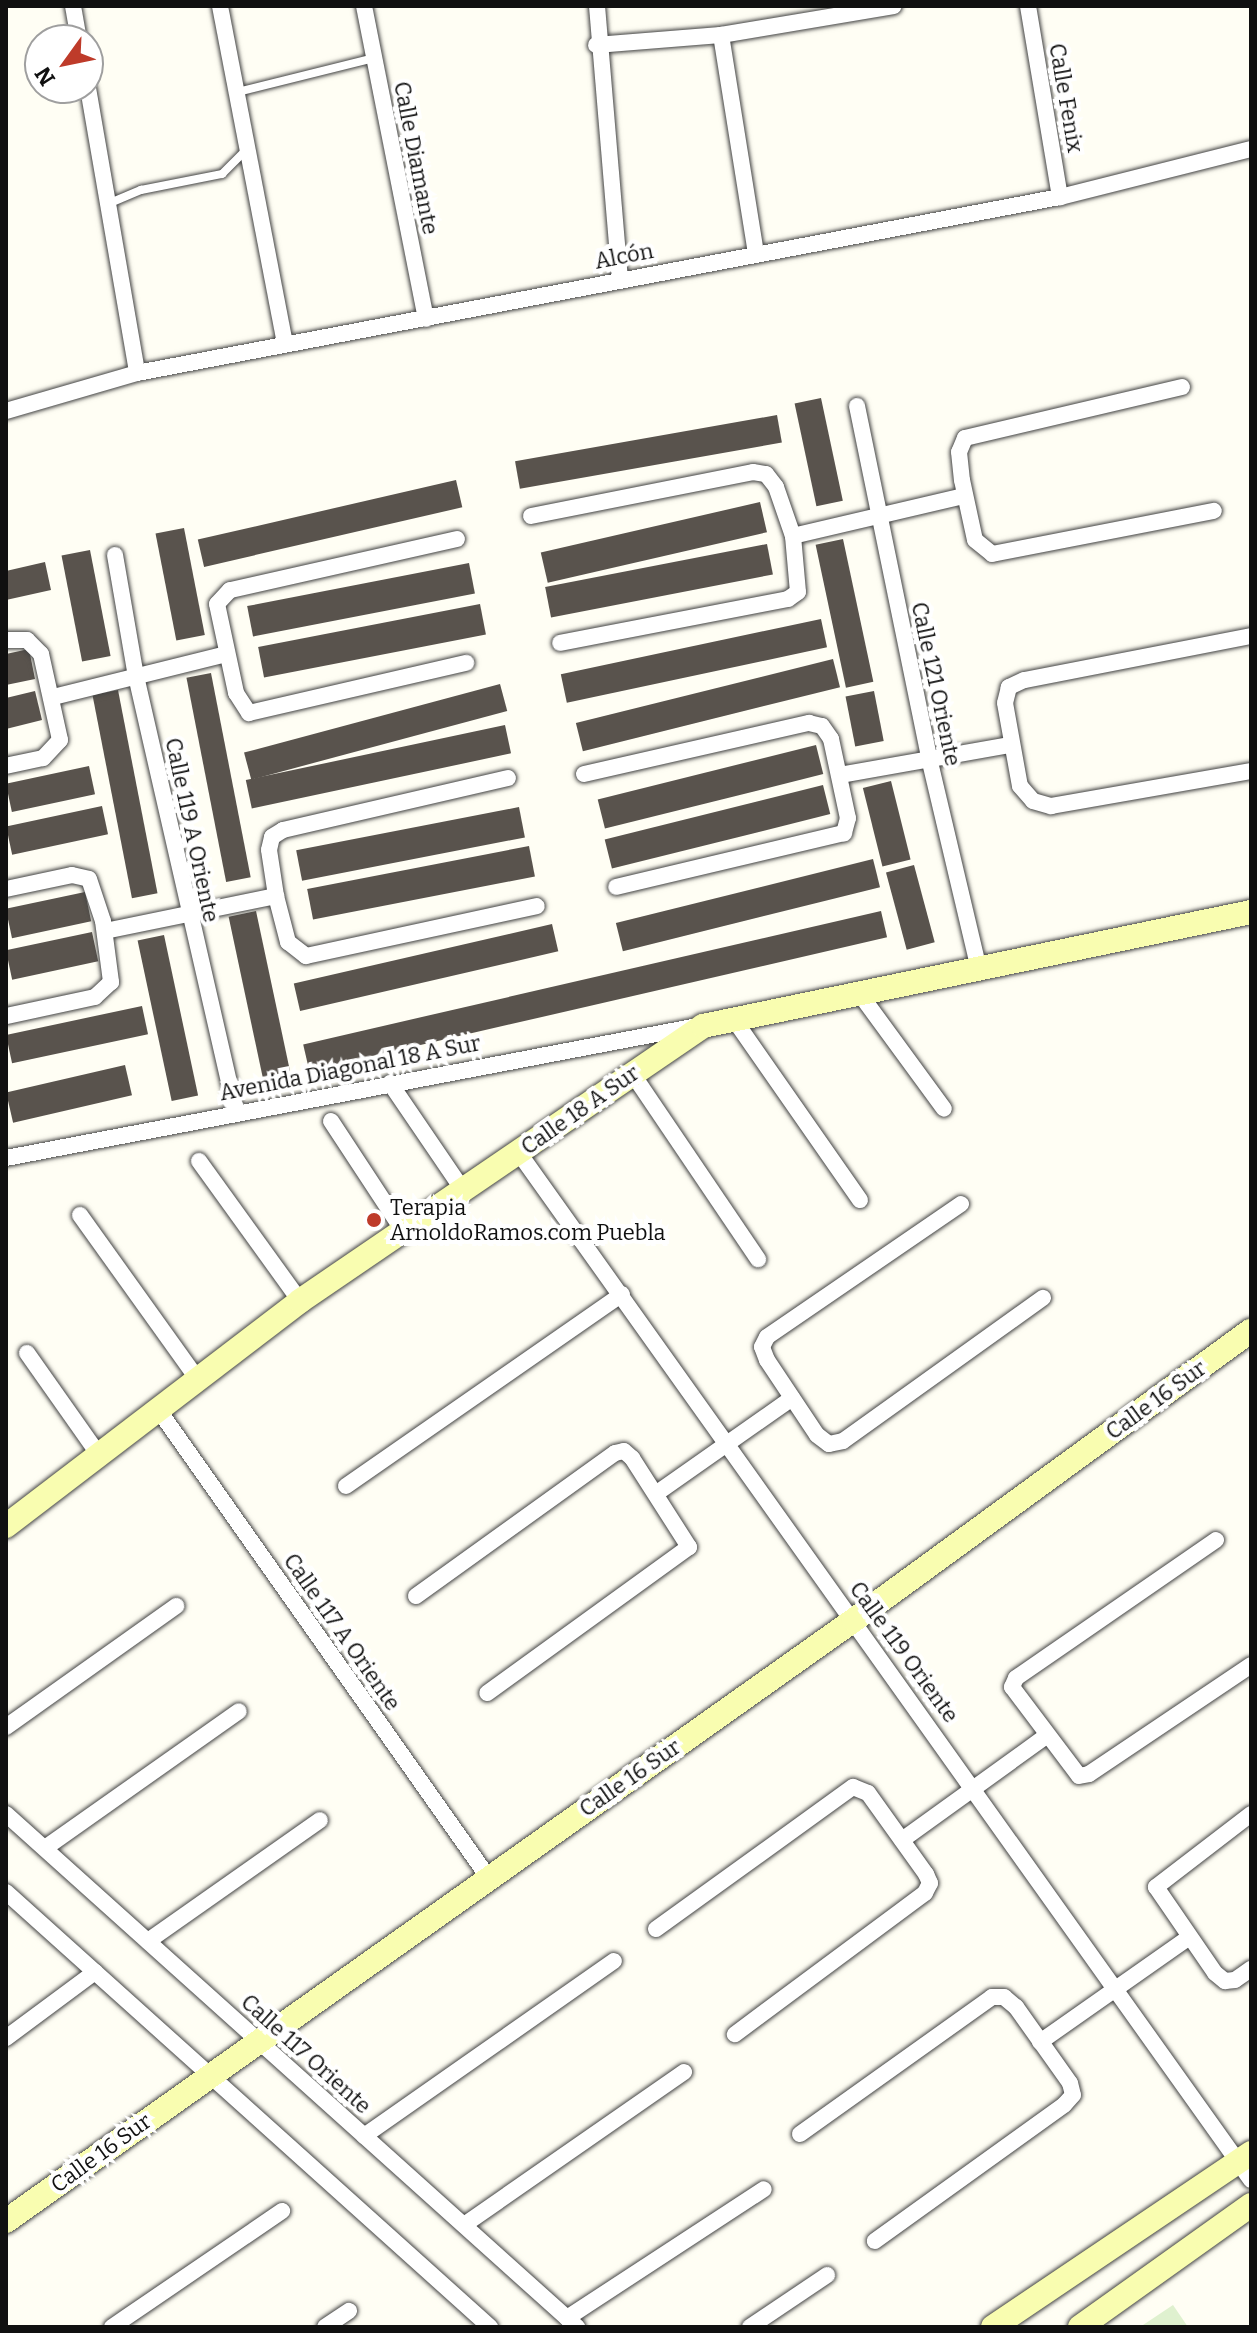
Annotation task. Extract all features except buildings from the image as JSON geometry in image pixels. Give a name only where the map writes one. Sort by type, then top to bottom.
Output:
[{"type":"street","points":[[220,6],[285,343]]},
{"type":"street","name":"Calle Diamante","points":[[364,6],[426,319]]},
{"type":"street","points":[[597,6],[596,45],[620,280]]},
{"type":"street","points":[[596,45],[721,35],[894,6]]},
{"type":"street","name":"Calle Fenix","points":[[1028,6],[1060,197]]},
{"type":"street","points":[[721,35],[756,253]]},
{"type":"street","points":[[91,104],[137,373]]},
{"type":"street","name":"Alcón","points":[[6,411],[137,373],[1060,197],[1251,149]]},
{"type":"street","points":[[1182,387],[965,438],[959,452],[964,496],[975,540],[992,554],[1214,511]]},
{"type":"street","name":"Calle 121 Oriente","points":[[857,406],[929,758],[979,969]]},
{"type":"street","points":[[531,516],[753,472],[766,474],[776,487],[793,536],[798,592],[788,599],[560,643]]},
{"type":"street","points":[[793,536],[877,513],[964,496]]},
{"type":"street","points":[[457,539],[230,590],[217,604],[240,704],[249,713],[261,714],[466,663]]},
{"type":"street","name":"Calle 119 A Oriente","points":[[115,555],[136,676],[188,916],[236,1112]]},
{"type":"street","points":[[1251,636],[1024,680],[1009,687],[1005,703],[1010,745],[1020,786],[1033,801],[1051,806],[1251,771]]},
{"type":"street","points":[[6,640],[18,637],[35,644],[53,697],[58,747],[43,758],[6,766]]},
{"type":"street","points":[[53,697],[227,654]]},
{"type":"street","points":[[584,774],[809,723],[822,726],[831,739],[848,818],[844,833],[616,887]]},
{"type":"street","points":[[840,775],[1010,745]]},
{"type":"street","points":[[508,778],[283,830],[272,837],[269,850],[276,896],[288,942],[306,956],[537,906]]},
{"type":"street","points":[[6,889],[81,876],[93,889],[105,931],[111,982],[106,992],[6,1016]]},
{"type":"street","points":[[105,931],[276,896]]},
{"type":"street","name":"Calle 18 A Sur","points":[[6,1526],[101,1458],[300,1301],[703,1026],[857,990],[979,969],[1251,912]]},
{"type":"street","points":[[857,990],[944,1109]]},
{"type":"street","points":[[733,1018],[860,1200]]},
{"type":"street","name":"Avenida Diagonal 18 A Sur","points":[[6,1158],[703,1026]]},
{"type":"street","points":[[632,1073],[758,1259]]},
{"type":"street","points":[[390,1083],[463,1190]]},
{"type":"street","points":[[331,1121],[402,1229]]},
{"type":"street","name":"Calle 119 Oriente","points":[[519,1153],[622,1294],[724,1446],[854,1620],[1117,1989],[1247,2165]]},
{"type":"street","points":[[199,1161],[300,1301]]},
{"type":"street","points":[[961,1204],[767,1337],[762,1347],[767,1360],[817,1435],[829,1444],[843,1441],[1043,1298]]},
{"type":"street","points":[[80,1215],[199,1381]]},
{"type":"street","points":[[346,1486],[622,1294]]},
{"type":"street","name":"Calle 16 Sur","points":[[6,2221],[854,1620],[1251,1331]]},
{"type":"street","points":[[27,1353],[101,1458]]},
{"type":"street","points":[[657,1493],[792,1398]]},
{"type":"street","name":"Calle 117 A Oriente","points":[[160,1412],[488,1877]]},
{"type":"street","points":[[416,1596],[615,1453],[624,1451],[632,1458],[689,1547],[487,1693]]},
{"type":"street","points":[[1216,1540],[1016,1678],[1015,1696],[1069,1770],[1089,1774],[1251,1665]]},
{"type":"street","points":[[6,1727],[176,1606]]},
{"type":"street","points":[[45,1848],[239,1711]]},
{"type":"street","points":[[902,1840],[1045,1737]]},
{"type":"street","points":[[656,1929],[853,1787],[868,1793],[930,1883],[925,1893],[735,2034]]},
{"type":"street","name":"Calle 117 Oriente","points":[[6,1814],[572,2323]]},
{"type":"street","points":[[1251,1814],[1156,1887],[1188,1938],[1225,1981],[1251,1969]]},
{"type":"street","points":[[148,1941],[320,1820]]},
{"type":"street","points":[[6,1892],[490,2327]]},
{"type":"street","points":[[1040,2042],[1188,1938]]},
{"type":"street","points":[[364,2136],[614,1961]]},
{"type":"street","points":[[6,2038],[95,1972]]},
{"type":"street","points":[[800,2134],[992,1997],[1004,1997],[1016,2007],[1073,2095],[875,2241]]},
{"type":"street","points":[[464,2225],[684,2072]]},
{"type":"street","points":[[993,2327],[1247,2165]]},
{"type":"street","points":[[572,2323],[764,2189]]},
{"type":"street","points":[[1080,2327],[1251,2205]]},
{"type":"street","points":[[112,2327],[282,2211]]},
{"type":"street","points":[[750,2327],[827,2275]]},
{"type":"street","points":[[325,2327],[349,2311]]},
{"type":"lane","points":[[238,92],[374,58]]},
{"type":"lane","points":[[110,203],[141,190],[222,174],[248,148]]},
{"type":"green space","points":[[1173,2305],[1188,2327],[1140,2327]]},
{"type":"place","name":"Terapia ArnoldoRamos.com Puebla","points":[[374,1220]]}]
